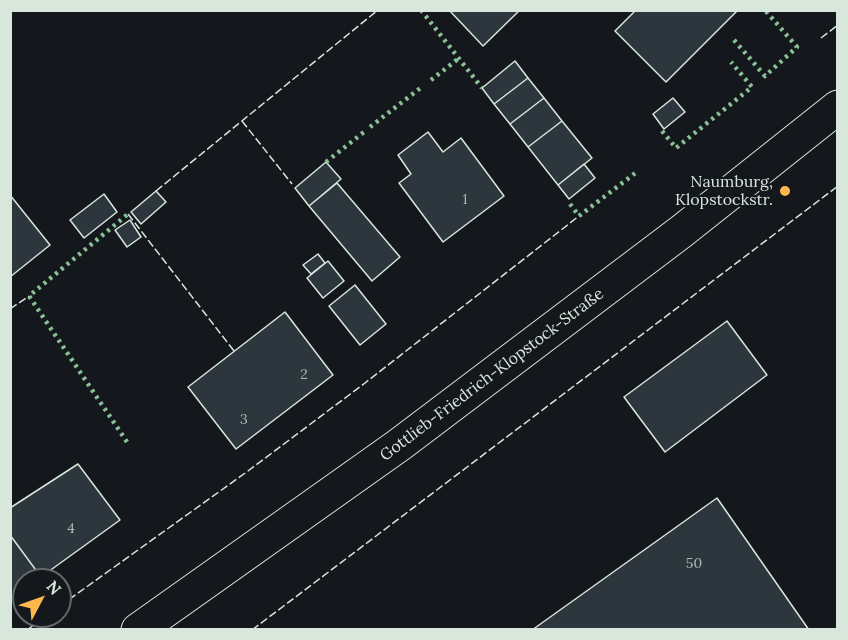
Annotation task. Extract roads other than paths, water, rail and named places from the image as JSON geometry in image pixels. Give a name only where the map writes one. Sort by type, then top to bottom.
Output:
[{"type":"street","name":"Gottlieb-Friedrich-Klopstock-Straße","points":[[138,630],[399,445],[682,231],[837,107]]},
{"type":"place","name":"Naumburg, Klopstockstr.","points":[[785,191]]}]
